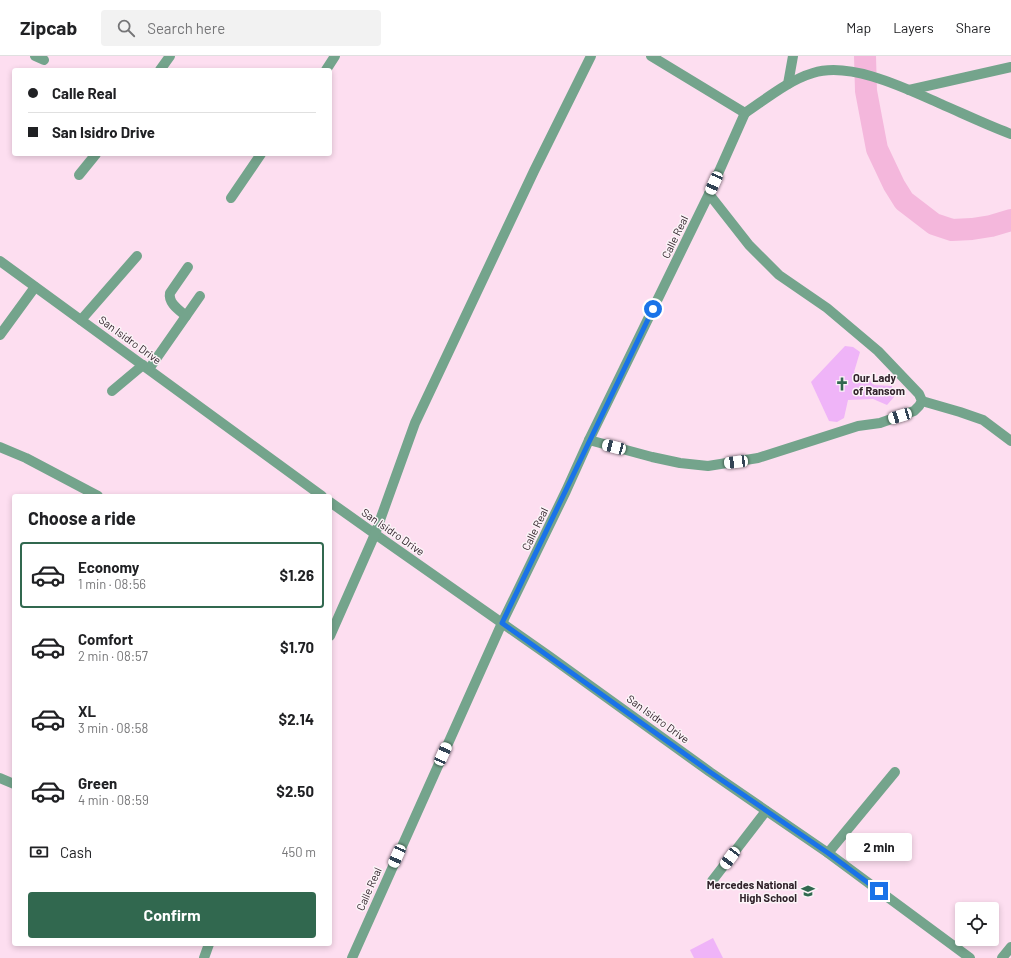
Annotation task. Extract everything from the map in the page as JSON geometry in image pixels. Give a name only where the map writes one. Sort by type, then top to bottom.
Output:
[{"type":"street","points":[[161,68],[170,56]]},
{"type":"street","points":[[327,68],[335,56]]},
{"type":"street","points":[[332,631],[375,534],[415,423],[534,171],[591,56]]},
{"type":"street","points":[[651,56],[745,113],[788,84],[813,72],[830,70],[847,71],[884,80],[1011,134]]},
{"type":"street","points":[[788,84],[793,56]]},
{"type":"street","points":[[909,90],[1011,68]]},
{"type":"street","name":"Calle Real","points":[[352,958],[502,623],[709,194],[745,113]]},
{"type":"street","points":[[79,175],[94,156]]},
{"type":"street","points":[[231,198],[260,156]]},
{"type":"street","points":[[709,194],[749,245],[779,275],[828,308],[878,351],[918,394],[922,401],[983,420],[1011,441]]},
{"type":"street","points":[[81,320],[137,256]]},
{"type":"street","name":"San Isidro Drive","points":[[0,261],[319,494]]},
{"type":"street","points":[[186,316],[171,302],[170,293],[188,267]]},
{"type":"street","points":[[0,335],[35,287]]},
{"type":"street","points":[[112,392],[146,367],[200,296]]},
{"type":"street","points":[[589,440],[652,457],[680,463],[708,466],[758,458],[858,426],[880,423],[914,411],[922,401]]},
{"type":"street","points":[[0,447],[26,458],[94,494]]},
{"type":"street","name":"San Isidro Drive","points":[[332,503],[766,811],[828,853],[970,958]]},
{"type":"street","points":[[828,853],[895,772]]},
{"type":"street","points":[[0,778],[12,783]]},
{"type":"street","points":[[712,881],[766,811]]},
{"type":"street","points":[[204,958],[208,946]]},
{"type":"street","points":[[1002,958],[1011,947]]},
{"type":"building","name":"Our Lady of Ransom","points":[[845,346],[853,347],[860,352],[854,372],[874,385],[892,386],[894,397],[887,405],[873,399],[848,400],[844,418],[837,422],[829,421],[811,382]]},
{"type":"building","points":[[713,938],[723,958],[694,958],[690,950]]},
{"type":"waterway","points":[[865,56],[866,91],[877,149],[894,185],[904,201],[934,224],[952,230],[991,226],[1011,220]]},
{"type":"place","name":"Our Lady of Ransom","points":[[842,384]]},
{"type":"place","name":"Mercedes National High School","points":[[808,891]]},
{"type":"route","points":[[653,309],[502,623],[710,772],[828,853],[879,891]]}]
